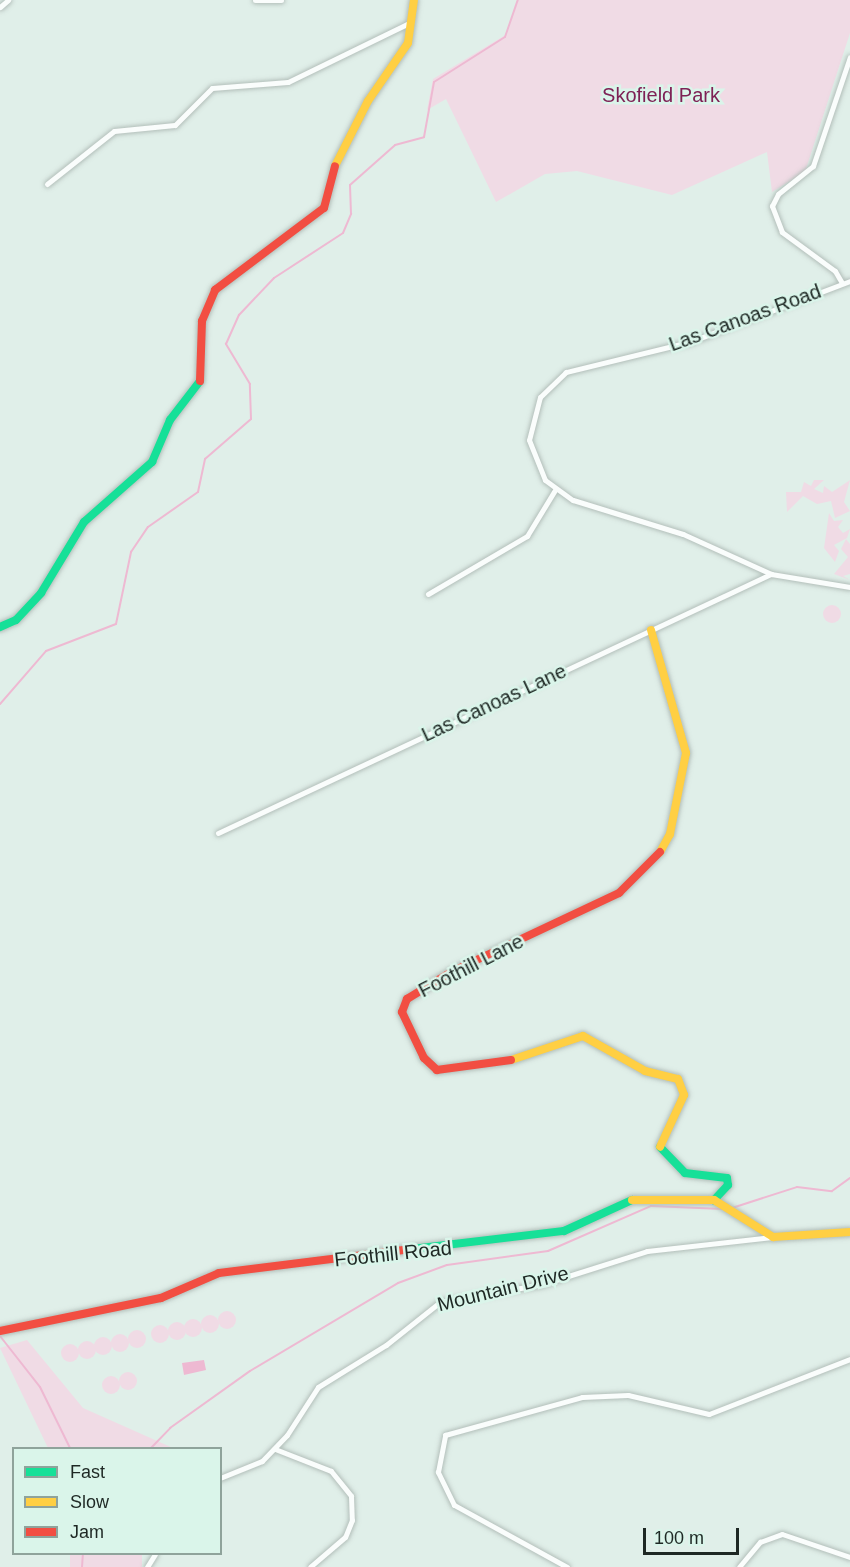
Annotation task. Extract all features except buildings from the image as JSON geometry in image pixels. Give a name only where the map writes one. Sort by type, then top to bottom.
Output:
[{"type":"street","points":[[0,7],[8,0]]},
{"type":"street","points":[[255,0],[281,0]]},
{"type":"street","points":[[0,627],[36,598],[84,522],[152,462],[170,420],[203,376],[202,321],[210,297],[324,208],[332,175],[368,101],[405,49],[414,0]]},
{"type":"street","points":[[47,184],[114,131],[175,125],[212,88],[288,82],[411,22]]},
{"type":"street","name":"Las Canoas Road","points":[[555,490],[541,474],[530,433],[540,397],[560,376],[591,363],[697,339],[842,283],[835,271],[782,232],[772,206],[778,194],[813,166],[850,57]]},
{"type":"street","points":[[842,283],[850,281]]},
{"type":"street","points":[[429,594],[468,566],[522,540],[555,490],[713,545],[771,574],[850,587]]},
{"type":"street","name":"Las Canoas Lane","points":[[218,833],[771,574]]},
{"type":"street","name":"Foothill Lane","points":[[651,630],[687,753],[670,834],[662,850],[619,893],[451,972],[407,999],[402,1012],[424,1058],[437,1070],[501,1063],[583,1036],[645,1071],[678,1079],[684,1095],[660,1141],[661,1154],[685,1173],[727,1178],[728,1185],[714,1200]]},
{"type":"street","name":"Foothill Road","points":[[0,1331],[161,1298],[219,1273],[564,1232],[625,1200],[714,1200]]},
{"type":"street","points":[[714,1200],[773,1237]]},
{"type":"street","name":"Mountain Drive","points":[[222,1477],[253,1467],[275,1449],[318,1387],[386,1346],[440,1302],[543,1284],[647,1251],[773,1237],[850,1232]]},
{"type":"street","points":[[567,1567],[454,1505],[438,1472],[445,1435],[582,1397],[628,1395],[710,1414],[850,1359]]},
{"type":"street","points":[[275,1449],[331,1471],[351,1496],[352,1520],[345,1537],[310,1567]]},
{"type":"street","points":[[740,1567],[760,1542],[782,1534],[850,1557]]},
{"type":"green space","name":"Skofield Park","points":[[518,0],[850,0],[850,33],[805,172],[772,192],[767,152],[672,195],[577,171],[545,174],[496,202],[446,99],[427,110],[433,79],[507,34]]},
{"type":"green space","points":[[814,480],[824,480],[814,489],[823,493],[824,486],[832,492],[850,480],[844,502],[850,511],[835,518],[831,501],[817,504],[803,496],[787,512],[786,492],[801,492],[804,482],[811,486]]},
{"type":"green space","points":[[829,513],[834,521],[843,520],[838,527],[843,533],[850,529],[847,538],[834,545],[839,551],[835,562],[824,548]]},
{"type":"green space","points":[[846,539],[850,544],[850,574],[843,576],[850,580],[834,574],[848,557],[841,549]]},
{"type":"green space","points":[[832,605],[838,608],[841,614],[838,620],[832,623],[826,620],[823,614],[826,608]]},
{"type":"green space","points":[[227,1311],[233,1314],[236,1320],[233,1326],[227,1329],[221,1326],[218,1320],[221,1314]]},
{"type":"green space","points":[[210,1315],[216,1318],[219,1324],[216,1330],[210,1333],[204,1330],[201,1324],[204,1318]]},
{"type":"green space","points":[[193,1319],[199,1322],[202,1328],[199,1334],[193,1337],[187,1334],[184,1328],[187,1322]]},
{"type":"green space","points":[[177,1322],[183,1325],[186,1331],[183,1337],[177,1340],[171,1337],[168,1331],[171,1325]]},
{"type":"green space","points":[[160,1325],[166,1328],[169,1334],[166,1340],[160,1343],[154,1340],[151,1334],[154,1328]]},
{"type":"green space","points":[[137,1330],[143,1333],[146,1339],[143,1345],[137,1348],[131,1345],[128,1339],[131,1333]]},
{"type":"green space","points":[[120,1334],[126,1337],[129,1343],[126,1349],[120,1352],[114,1349],[111,1343],[114,1337]]},
{"type":"green space","points":[[103,1337],[109,1340],[112,1346],[109,1352],[103,1355],[97,1352],[94,1346],[97,1340]]},
{"type":"green space","points":[[27,1340],[83,1408],[171,1447],[48,1447],[0,1348]]},
{"type":"green space","points":[[87,1341],[93,1344],[96,1350],[93,1356],[87,1359],[81,1356],[78,1350],[81,1344]]},
{"type":"green space","points":[[70,1344],[76,1347],[79,1353],[76,1359],[70,1362],[64,1359],[61,1353],[64,1347]]},
{"type":"green space","points":[[128,1372],[134,1375],[137,1381],[134,1387],[128,1390],[122,1387],[119,1381],[122,1375]]},
{"type":"green space","points":[[111,1376],[117,1379],[120,1385],[117,1391],[111,1394],[105,1391],[102,1385],[105,1379]]},
{"type":"green space","points":[[70,1555],[142,1555],[142,1567],[70,1567]]},
{"type":"shaded area","points":[[204,1360],[206,1370],[184,1375],[182,1363]]},
{"type":"waterway","points":[[0,704],[46,651],[116,624],[131,552],[148,527],[198,492],[205,459],[251,419],[250,384],[226,344],[239,315],[274,278],[343,233],[351,214],[350,185],[395,145],[424,137],[434,82],[505,37],[518,0]]},
{"type":"waterway","points":[[732,1208],[797,1187],[832,1191],[850,1178]]},
{"type":"waterway","points":[[152,1447],[170,1428],[250,1371],[398,1283],[447,1265],[548,1251],[651,1206],[723,1209]]},
{"type":"waterway","points":[[0,1336],[40,1387],[70,1447]]},
{"type":"waterway","points":[[82,1567],[83,1555]]},
{"type":"traffic: fast","points":[[0,627],[16,620],[41,593],[84,522],[152,462],[170,420],[200,381]]},
{"type":"traffic: fast","points":[[660,1147],[685,1173],[727,1178],[728,1185],[714,1200]]},
{"type":"traffic: fast","points":[[412,1249],[564,1231],[632,1200]]},
{"type":"traffic: slow","points":[[335,166],[368,101],[408,43],[414,0]]},
{"type":"traffic: slow","points":[[651,630],[686,753],[670,834],[660,852]]},
{"type":"traffic: slow","points":[[511,1060],[583,1036],[645,1071],[678,1079],[684,1095],[660,1147]]},
{"type":"traffic: slow","points":[[632,1200],[714,1200],[773,1237],[850,1232]]},
{"type":"traffic: jam","points":[[200,381],[202,321],[215,290],[324,208],[335,166]]},
{"type":"traffic: jam","points":[[511,1060],[437,1070],[424,1058],[402,1012],[407,999],[451,972],[619,893],[660,852]]},
{"type":"traffic: jam","points":[[0,1331],[161,1298],[219,1273],[412,1249]]}]
